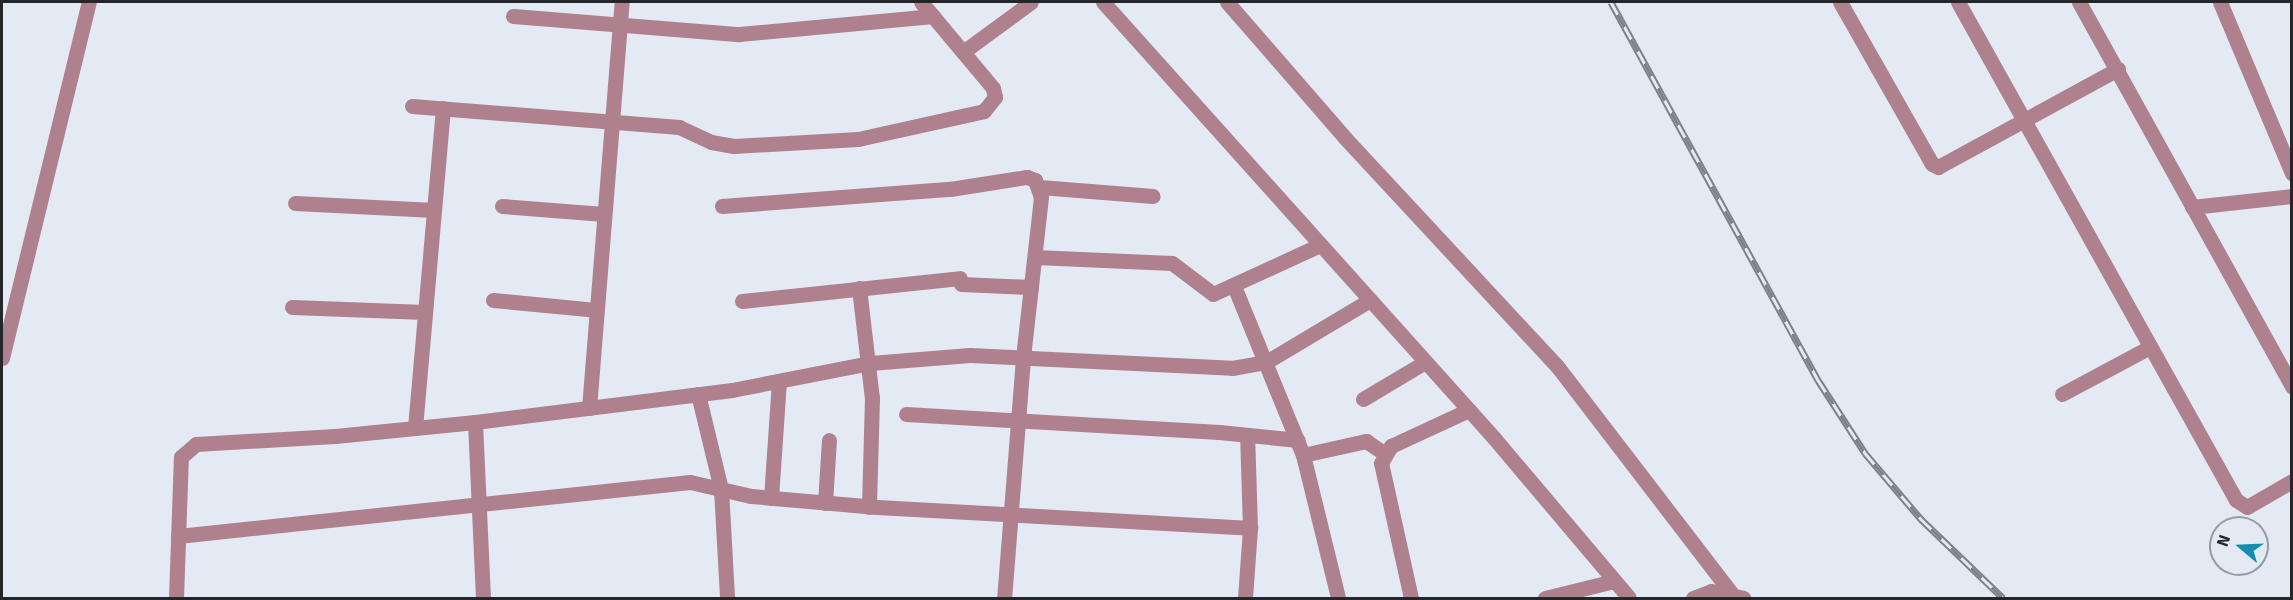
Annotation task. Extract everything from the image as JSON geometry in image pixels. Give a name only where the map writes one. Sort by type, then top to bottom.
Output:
[{"type":"street","points":[[2,358],[88,2]]},
{"type":"street","points":[[589,408],[622,2]]},
{"type":"street","points":[[412,106],[612,119],[679,127],[711,142],[734,146],[858,139],[909,131],[984,111],[991,106],[993,88],[921,2]]},
{"type":"street","points":[[963,52],[1031,2]]},
{"type":"street","points":[[1102,2],[1469,410],[1629,598]]},
{"type":"street","points":[[1227,2],[1346,139],[1557,366],[1737,596]]},
{"type":"street","points":[[1840,2],[1932,164],[1945,167],[2118,69]]},
{"type":"street","points":[[1958,2],[2150,347],[2241,505],[2254,504],[2292,481]]},
{"type":"street","points":[[2079,2],[2292,387]]},
{"type":"street","points":[[2220,2],[2292,173]]},
{"type":"street","points":[[513,16],[620,27],[738,34],[933,16]]},
{"type":"street","points":[[415,428],[443,108]]},
{"type":"street","points":[[722,206],[950,189],[1028,177],[1040,187],[1153,195]]},
{"type":"street","points":[[1004,598],[1009,515],[1040,187]]},
{"type":"street","points":[[2192,207],[2292,196]]},
{"type":"street","points":[[295,203],[434,210]]},
{"type":"street","points":[[502,206],[604,214]]},
{"type":"street","points":[[1035,257],[1172,263],[1183,268],[1206,292],[1220,293],[1320,245]]},
{"type":"street","points":[[742,301],[859,288],[961,281],[1031,287]]},
{"type":"street","points":[[1234,286],[1301,448],[1338,598]]},
{"type":"street","points":[[859,288],[870,363],[869,507]]},
{"type":"street","points":[[493,300],[596,310]]},
{"type":"street","points":[[176,598],[182,456],[196,444],[475,422],[698,394],[870,363],[970,355],[1232,368],[1266,362],[1370,300]]},
{"type":"street","points":[[292,307],[425,312]]},
{"type":"street","points":[[2062,394],[2150,347]]},
{"type":"street","points":[[1363,399],[1425,362]]},
{"type":"street","points":[[771,498],[779,381]]},
{"type":"street","points":[[698,394],[721,489],[727,598]]},
{"type":"street","points":[[1410,598],[1381,469],[1385,454],[1391,446],[1469,410]]},
{"type":"street","points":[[906,414],[1018,423],[1247,435],[1301,448],[1366,441],[1385,454]]},
{"type":"street","points":[[475,422],[483,598]]},
{"type":"street","points":[[1245,598],[1250,528],[1247,435]]},
{"type":"street","points":[[825,503],[829,440]]},
{"type":"street","points":[[178,536],[478,502],[690,482],[771,498],[869,507],[1250,528]]},
{"type":"street","points":[[1545,598],[1614,581]]},
{"type":"street","points":[[1693,598],[1711,591],[1737,596]]},
{"type":"railway","points":[[1611,2],[1818,380],[1865,453],[1921,519],[2003,598]]}]
